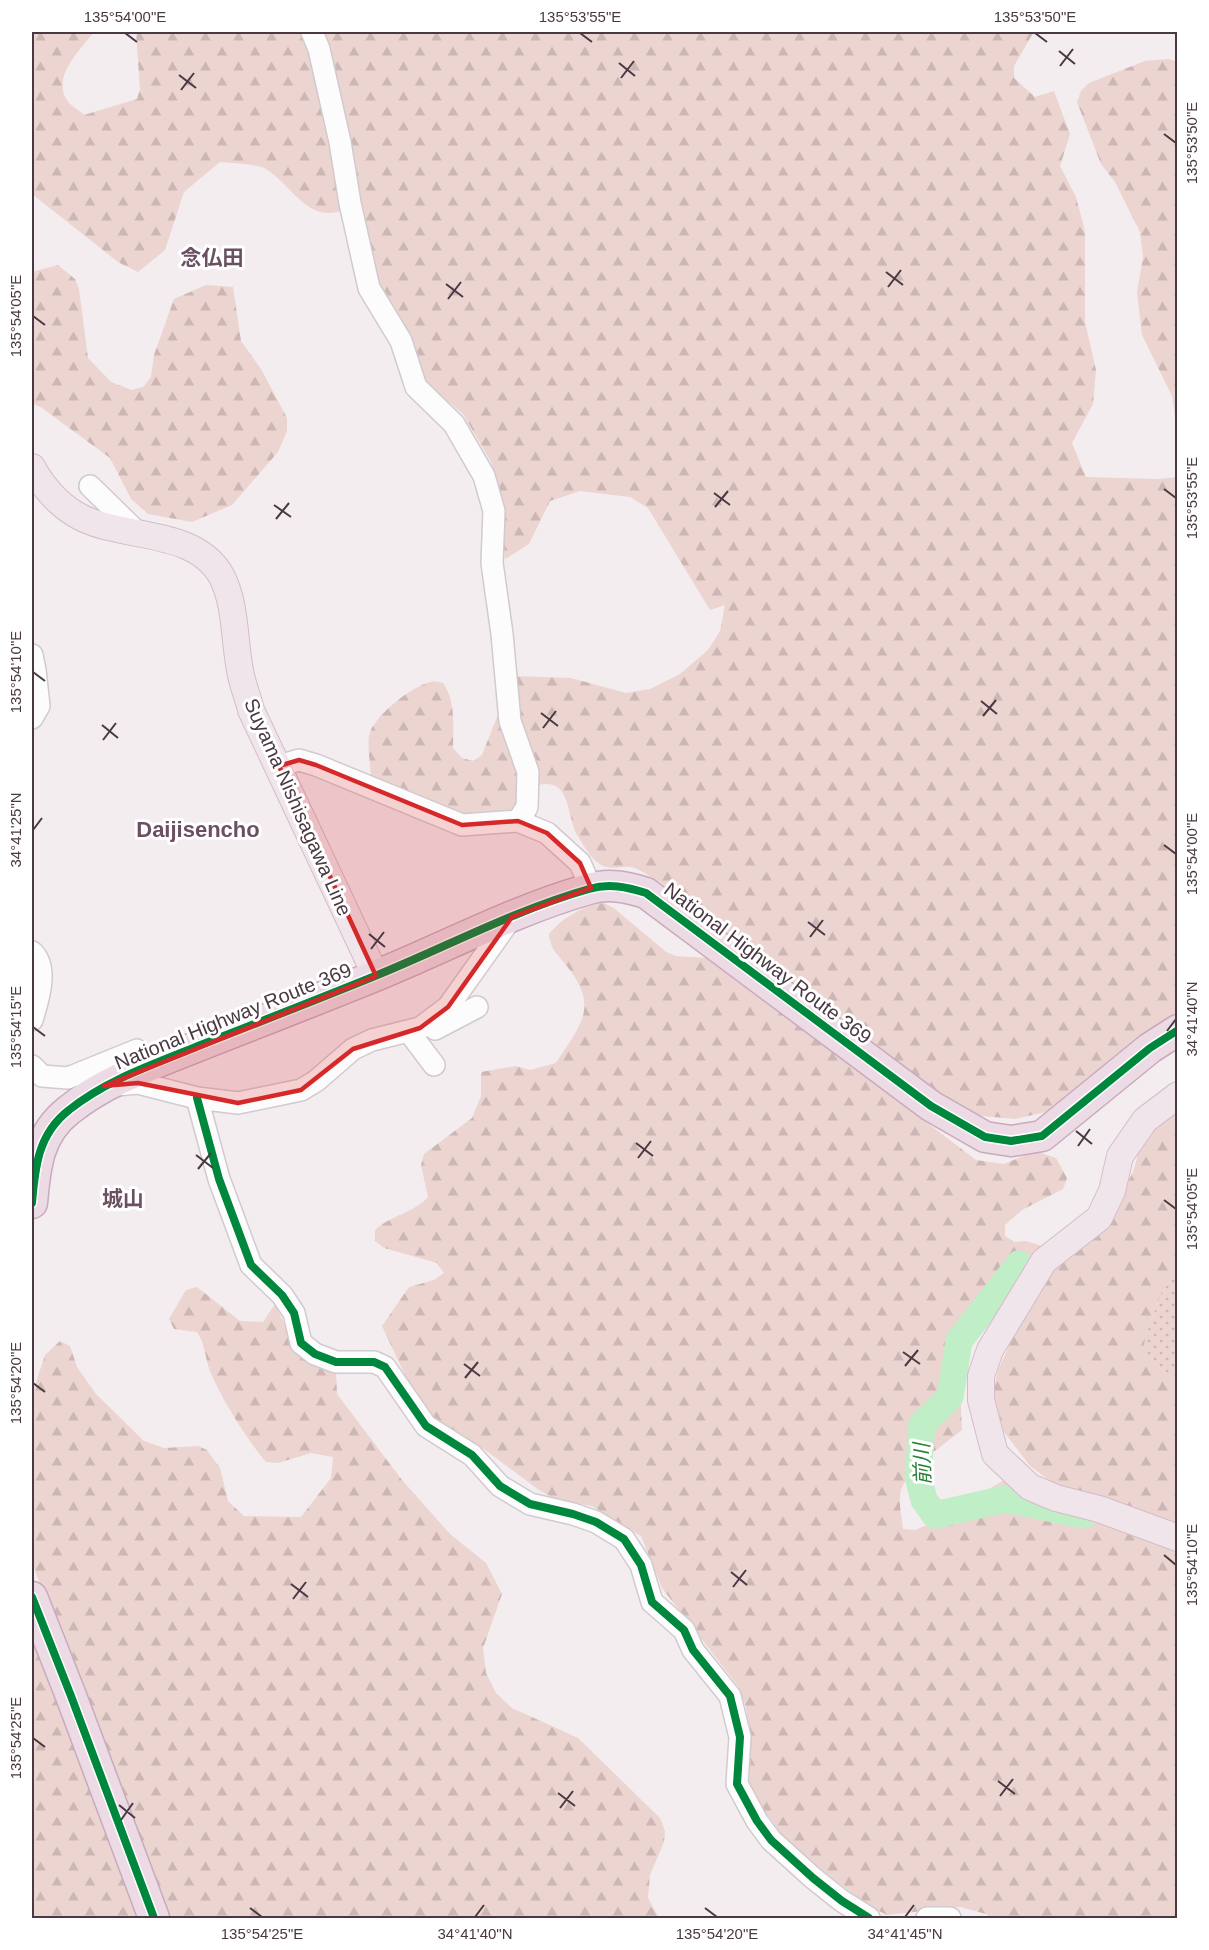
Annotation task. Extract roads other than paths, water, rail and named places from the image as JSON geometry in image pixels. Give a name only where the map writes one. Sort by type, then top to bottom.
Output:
[{"type":"highway","name":"National Highway Route 369","points":[[32,1203],[35,1168],[49,1130],[68,1110],[104,1086],[376,976],[512,917],[591,888],[624,885],[646,893],[931,1106],[985,1137],[1011,1141],[1042,1136],[1150,1048],[1178,1030]]},
{"type":"highway","points":[[32,1597],[154,1918]]},
{"type":"main road","name":"Suyama Nishisagawa Line","points":[[32,469],[57,501],[76,515],[100,525],[182,543],[204,556],[221,575],[231,604],[240,672],[251,710],[376,976]]},
{"type":"main road","points":[[1178,1095],[1145,1120],[1120,1156],[1112,1191],[1099,1218],[1044,1261],[990,1350],[981,1376],[981,1400],[995,1455],[1030,1487],[1056,1498],[1099,1509],[1178,1538]]},
{"type":"street","points":[[312,32],[340,142],[350,203],[369,288],[401,341],[416,387],[454,424],[474,458],[484,476],[494,511],[492,562],[502,634],[510,721],[528,772],[526,807],[518,820]]},
{"type":"street","points":[[90,486],[138,533]]},
{"type":"street","points":[[32,655],[39,706],[32,718]]},
{"type":"street","points":[[279,766],[298,760],[316,765],[462,825],[518,820],[547,833],[572,855],[580,863],[591,888]]},
{"type":"street","points":[[414,1030],[448,1007],[512,917]]},
{"type":"street","points":[[32,952],[36,956],[41,975],[39,999],[32,1020]]},
{"type":"street","points":[[104,1086],[138,1083],[197,1098],[238,1103],[301,1090],[316,1082],[353,1048],[372,1040],[414,1030],[433,1030],[477,1007]]},
{"type":"street","points":[[414,1030],[434,1065]]},
{"type":"street","points":[[32,1066],[42,1076],[68,1078],[137,1050],[149,1066]]},
{"type":"street","points":[[197,1098],[219,1179],[251,1266],[282,1295],[294,1313],[301,1342],[315,1354],[336,1362],[374,1362],[386,1366],[426,1426],[472,1455],[500,1486],[530,1504],[596,1522],[624,1539],[640,1565],[652,1602],[684,1630],[693,1650],[730,1696],[740,1737],[737,1784],[757,1821],[771,1840],[813,1878],[842,1902],[869,1918]]},
{"type":"street","points":[[927,1918],[950,1918]]},
{"type":"waterway","name":"前川","points":[[1019,1264],[959,1341],[950,1397],[922,1424],[918,1476],[924,1500],[935,1515],[1005,1499],[1083,1515]]},
{"type":"district","name":"念仏田","points":[[212,257]]},
{"type":"district","name":"Daijisencho","points":[[198,829]]},
{"type":"district","name":"城山","points":[[123,1198]]}]
